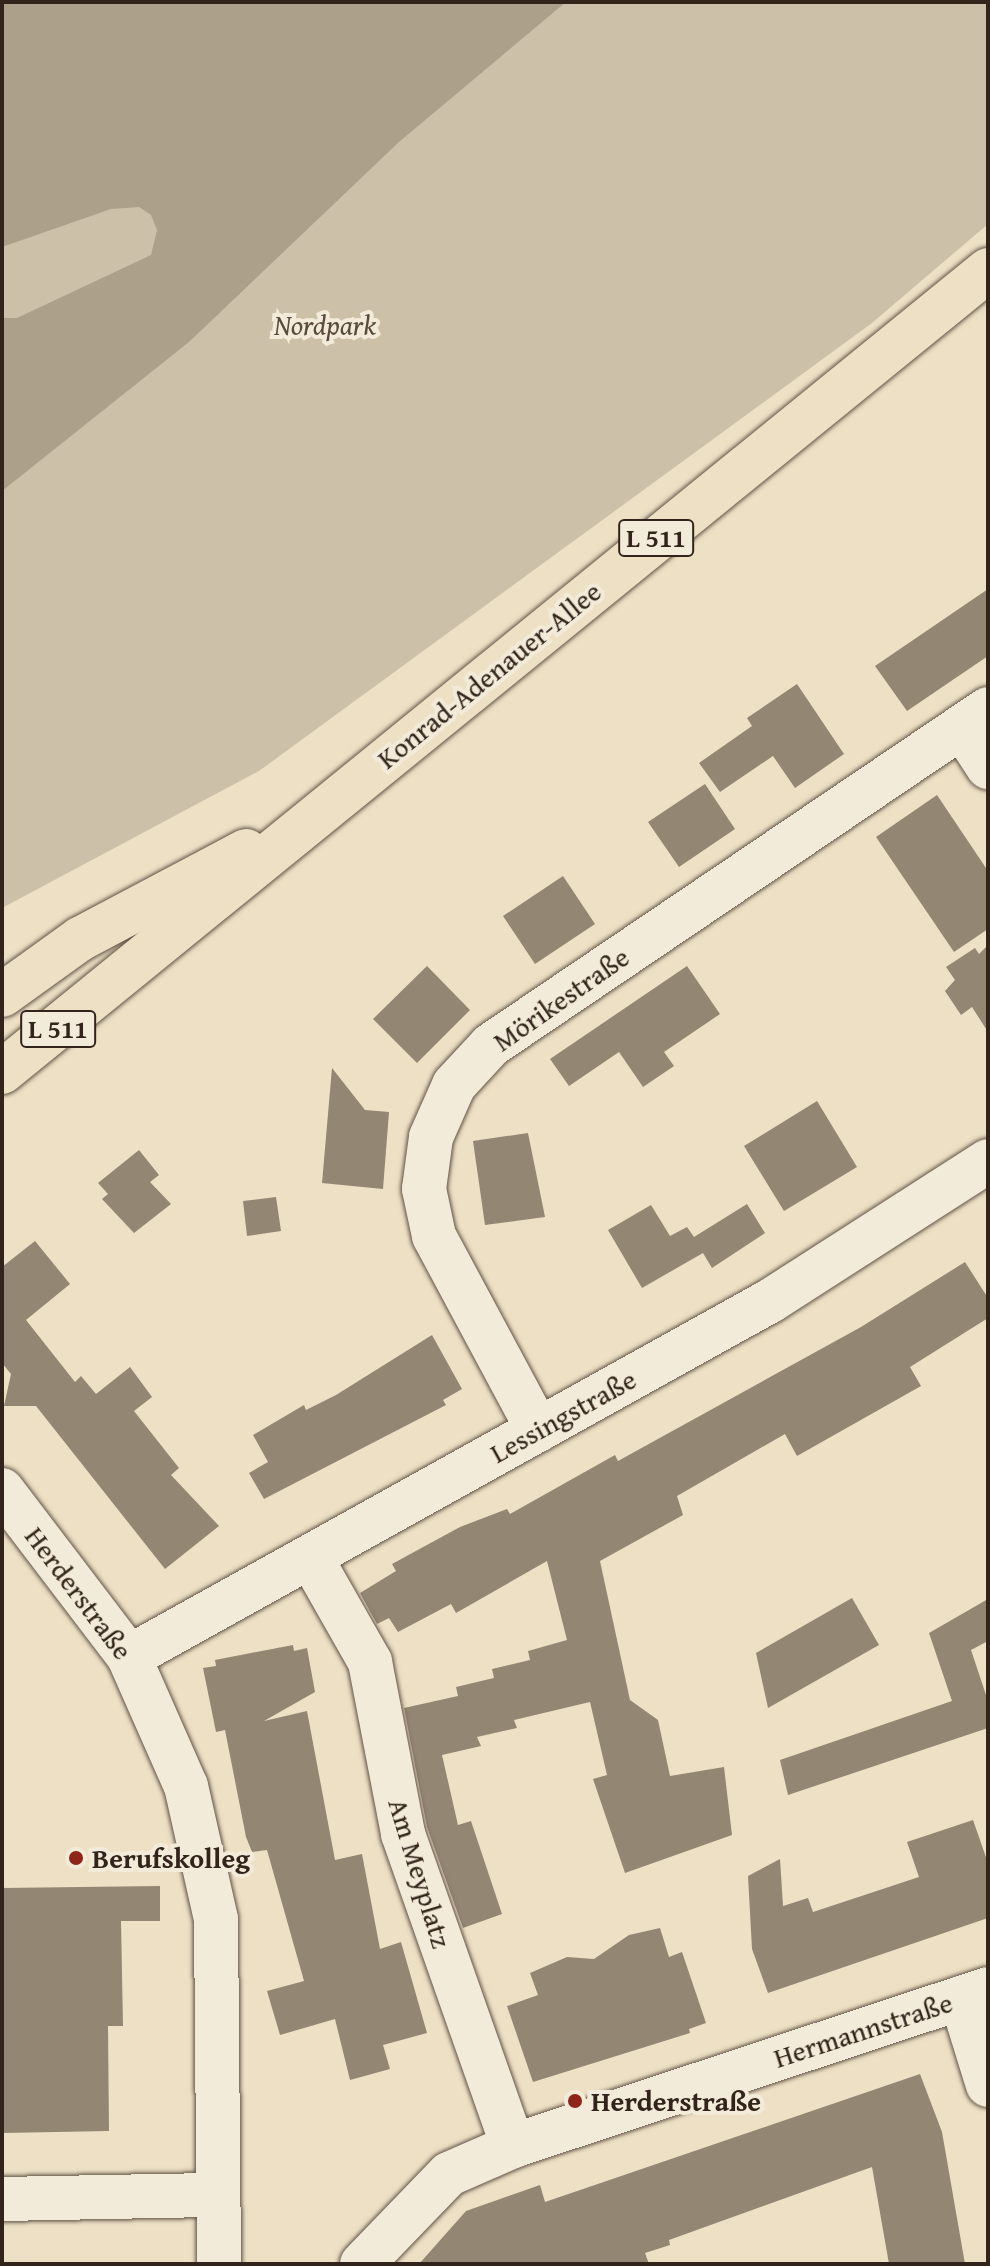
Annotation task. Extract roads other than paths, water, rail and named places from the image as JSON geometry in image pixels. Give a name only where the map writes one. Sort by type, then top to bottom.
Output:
[{"type":"main road","name":"Konrad-Adenauer-Allee","points":[[2,1072],[988,270]]},
{"type":"main road","name":"Konrad-Adenauer-Allee","points":[[2,995],[80,939],[326,808]]},
{"type":"street","points":[[975,718],[988,767]]},
{"type":"street","name":"Mörikestraße","points":[[538,1430],[434,1236],[424,1189],[431,1137],[454,1085],[491,1045],[975,718]]},
{"type":"street","name":"Lessingstraße","points":[[129,1657],[770,1301],[988,1161]]},
{"type":"street","name":"Herderstraße","points":[[2,1490],[129,1657],[186,1786],[216,1919],[215,2195],[219,2264]]},
{"type":"street","name":"Am Meyplatz","points":[[311,1558],[370,1662],[403,1834],[513,2146]]},
{"type":"street","points":[[975,1993],[988,2085]]},
{"type":"street","name":"Hermannstraße","points":[[362,2264],[449,2174],[513,2146],[975,1993]]},
{"type":"street","points":[[2,2199],[215,2195]]},
{"type":"place","name":"Berufskolleg","points":[[76,1858]]},
{"type":"place","name":"Herderstraße","points":[[575,2101]]},
{"type":"park label","name":"Nordpark","points":[[325,325]]}]
